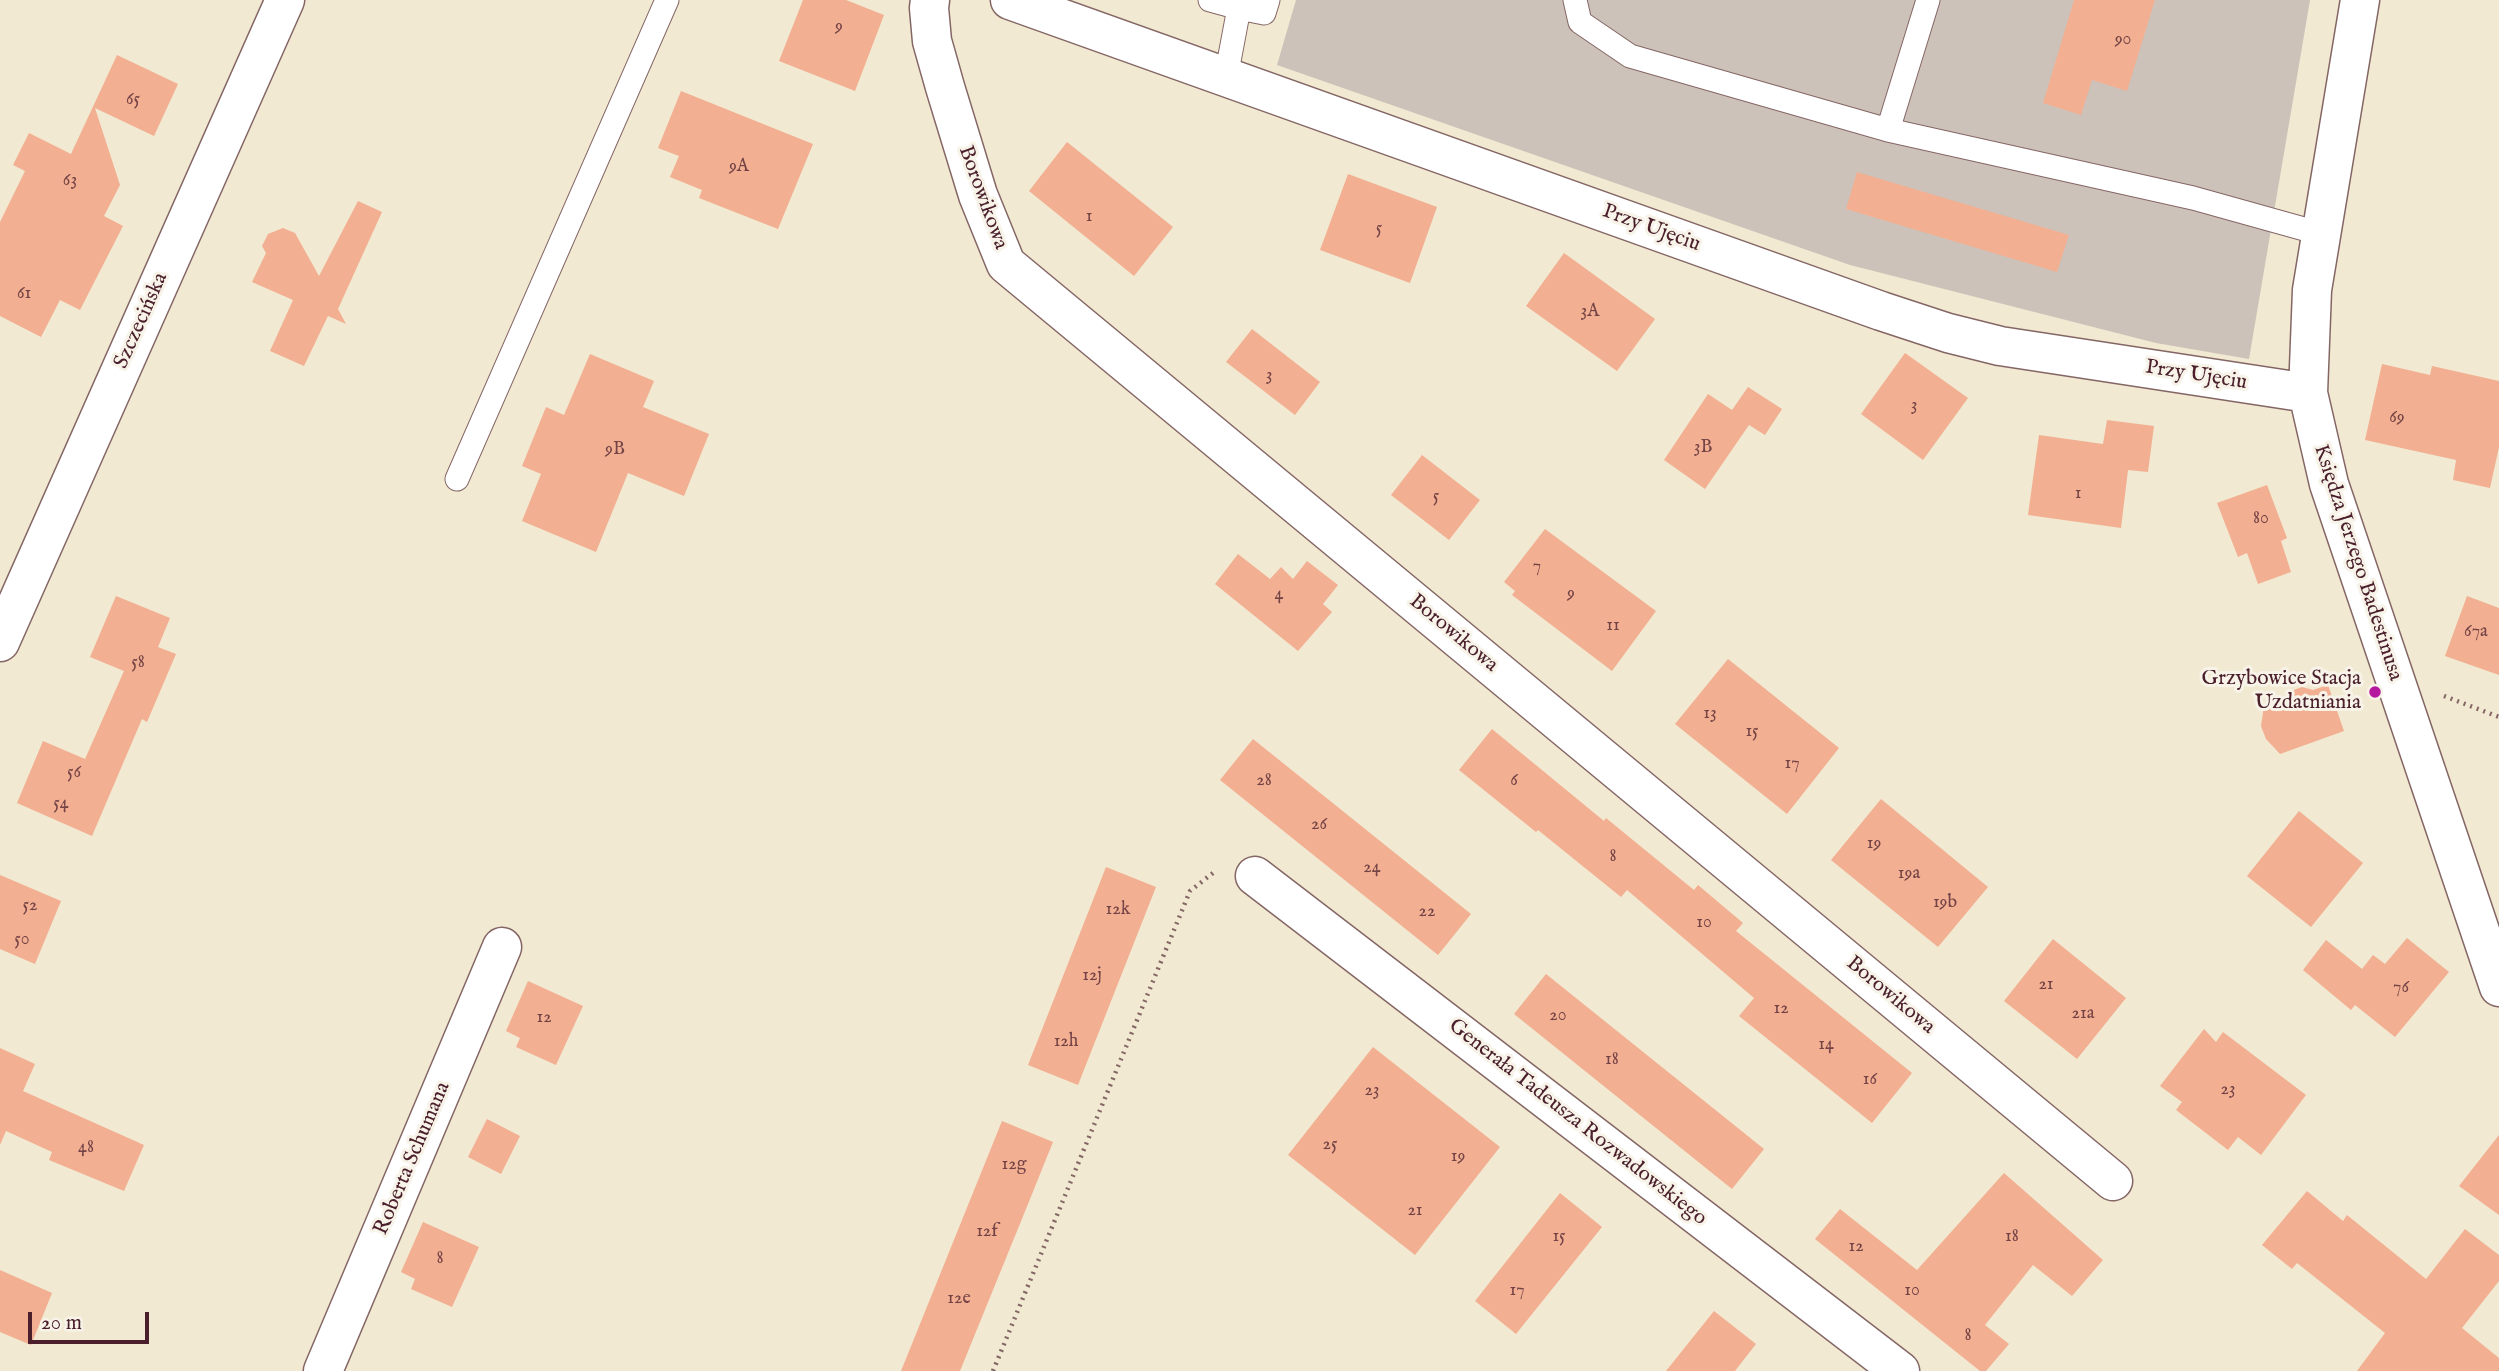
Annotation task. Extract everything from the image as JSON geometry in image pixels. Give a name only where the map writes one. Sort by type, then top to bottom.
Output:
[{"type":"street","name":"Szczecińska","points":[[0,642],[285,0]]},
{"type":"street","name":"Borowikowa","points":[[930,0],[932,41],[945,88],[978,195],[1006,264],[2113,1181]]},
{"type":"street","name":"Przy Ujęciu","points":[[1010,0],[1868,306],[1948,332],[2000,346],[2308,393]]},
{"type":"street","name":"Księdza Jerzego Badestinusa","points":[[2360,0],[2312,290],[2308,393],[2329,484],[2499,987]]},
{"type":"street","name":"Generała Tadeusza Rozwadowskiego","points":[[1255,876],[1900,1371]]},
{"type":"street","name":"Roberta Schumana","points":[[323,1371],[502,947]]},
{"type":"lane","points":[[457,479],[667,0]]},
{"type":"lane","points":[[1210,0],[1264,13],[1269,0]]},
{"type":"lane","points":[[1575,0],[1580,22],[1630,56],[1888,130],[2193,198],[2322,234]]},
{"type":"lane","points":[[1888,130],[1928,0]]},
{"type":"lane","points":[[1226,77],[1239,8]]},
{"type":"path","points":[[993,1371],[1190,891],[1213,873],[1255,876]]},
{"type":"shaded area","points":[[1296,0],[2310,0],[2249,359],[2156,343],[1850,265],[1277,65]]},
{"type":"building","points":[[803,0],[846,0],[884,15],[855,91],[779,61]]},
{"type":"building","points":[[2074,0],[2155,0],[2127,91],[2092,80],[2081,115],[2043,103]]},
{"type":"building","points":[[117,55],[178,84],[154,136],[95,108],[120,185],[104,216],[123,226],[80,310],[60,300],[41,337],[0,316],[0,222],[25,171],[13,165],[29,133],[71,154]]},
{"type":"building","points":[[681,91],[813,144],[778,229],[699,198],[702,190],[670,177],[679,156],[658,148]]},
{"type":"building","points":[[1067,142],[1173,227],[1134,276],[1029,191]]},
{"type":"building","points":[[1857,172],[2069,235],[2057,272],[1846,209]]},
{"type":"building","points":[[1348,174],[1437,207],[1410,283],[1320,250]]},
{"type":"building","points":[[358,201],[382,212],[338,309],[346,324],[328,316],[304,366],[270,351],[293,300],[252,282],[266,253],[262,246],[268,234],[283,228],[295,233],[319,276]]},
{"type":"building","points":[[1564,253],[1655,319],[1617,371],[1526,306]]},
{"type":"building","points":[[1252,329],[1320,382],[1295,415],[1226,362]]},
{"type":"building","points":[[1905,353],[1968,398],[1923,460],[1861,414]]},
{"type":"building","points":[[590,354],[654,381],[643,407],[709,434],[684,496],[628,473],[596,552],[522,521],[541,474],[522,466],[546,407],[564,415]]},
{"type":"building","points":[[2382,364],[2430,375],[2432,366],[2499,381],[2499,447],[2490,488],[2453,480],[2456,460],[2365,440]]},
{"type":"building","points":[[1748,387],[1782,409],[1765,435],[1749,425],[1705,489],[1664,460],[1708,394],[1732,410]]},
{"type":"building","points":[[2107,420],[2154,426],[2148,472],[2128,470],[2121,528],[2028,515],[2039,435],[2103,444]]},
{"type":"building","points":[[1422,455],[1480,500],[1449,540],[1391,495]]},
{"type":"building","points":[[2267,485],[2287,538],[2281,541],[2291,572],[2258,584],[2247,553],[2238,557],[2217,503]]},
{"type":"building","points":[[1545,529],[1656,611],[1612,671],[1512,595],[1515,591],[1504,582]]},
{"type":"building","points":[[1238,554],[1270,579],[1281,567],[1293,579],[1307,561],[1338,585],[1323,604],[1332,612],[1298,651],[1215,584]]},
{"type":"building","points":[[116,596],[170,618],[158,647],[176,654],[147,722],[142,719],[92,836],[17,803],[43,741],[85,759],[124,671],[90,657]]},
{"type":"building","points":[[2467,596],[2499,608],[2499,675],[2445,656]]},
{"type":"building","points":[[1728,659],[1839,748],[1787,814],[1675,724]]},
{"type":"building","points":[[2328,685],[2344,731],[2280,754],[2266,739],[2261,726],[2264,706],[2281,700],[2291,691],[2302,687],[2313,690]]},
{"type":"building","points":[[1492,729],[1604,821],[1606,818],[1694,890],[1698,885],[1743,923],[1736,931],[1912,1073],[1872,1123],[1739,1016],[1754,998],[1627,890],[1621,897],[1459,770]]},
{"type":"building","points":[[1253,739],[1471,914],[1438,955],[1220,780]]},
{"type":"building","points":[[1881,799],[1988,887],[1938,947],[1831,860]]},
{"type":"building","points":[[2299,811],[2363,863],[2311,927],[2247,876]]},
{"type":"building","points":[[1106,867],[1156,887],[1078,1085],[1028,1065]]},
{"type":"building","points":[[0,875],[61,901],[35,964],[0,949]]},
{"type":"building","points":[[2407,938],[2449,972],[2395,1037],[2355,1005],[2351,1010],[2303,970],[2326,940],[2362,969],[2373,955],[2385,964]]},
{"type":"building","points":[[2053,939],[2126,998],[2077,1059],[2004,1001]]},
{"type":"building","points":[[1546,974],[1764,1149],[1732,1189],[1514,1014]]},
{"type":"building","points":[[528,981],[583,1006],[556,1065],[516,1047],[520,1038],[506,1031]]},
{"type":"building","points":[[2204,1029],[2216,1042],[2223,1032],[2306,1095],[2261,1155],[2238,1137],[2228,1150],[2176,1110],[2182,1102],[2160,1086]]},
{"type":"building","points":[[1373,1047],[1500,1147],[1415,1255],[1288,1155]]},
{"type":"building","points":[[0,1048],[35,1064],[23,1091],[144,1145],[124,1191],[49,1160],[52,1152],[6,1131],[0,1145]]},
{"type":"building","points":[[487,1119],[520,1136],[501,1174],[468,1157]]},
{"type":"building","points":[[1002,1121],[1053,1142],[1026,1209],[960,1371],[901,1371]]},
{"type":"building","points":[[2499,1135],[2499,1215],[2459,1186]]},
{"type":"building","points":[[2004,1173],[2103,1260],[2072,1296],[2033,1265],[1985,1325],[2009,1344],[1986,1371],[1980,1371],[1815,1239],[1840,1209],[1917,1270]]},
{"type":"building","points":[[2307,1191],[2343,1221],[2347,1215],[2426,1279],[2465,1229],[2499,1255],[2499,1281],[2462,1328],[2499,1358],[2499,1371],[2357,1371],[2385,1333],[2297,1263],[2292,1269],[2262,1245]]},
{"type":"building","points":[[1560,1193],[1602,1227],[1516,1334],[1475,1301]]},
{"type":"building","points":[[423,1222],[479,1247],[452,1307],[411,1289],[415,1279],[401,1272]]},
{"type":"building","points":[[0,1270],[52,1293],[31,1345],[0,1332]]},
{"type":"building","points":[[1714,1311],[1756,1344],[1735,1371],[1666,1371]]},
{"type":"place","name":"Grzybowice Stacja Uzdatniania","points":[[2375,692]]}]
